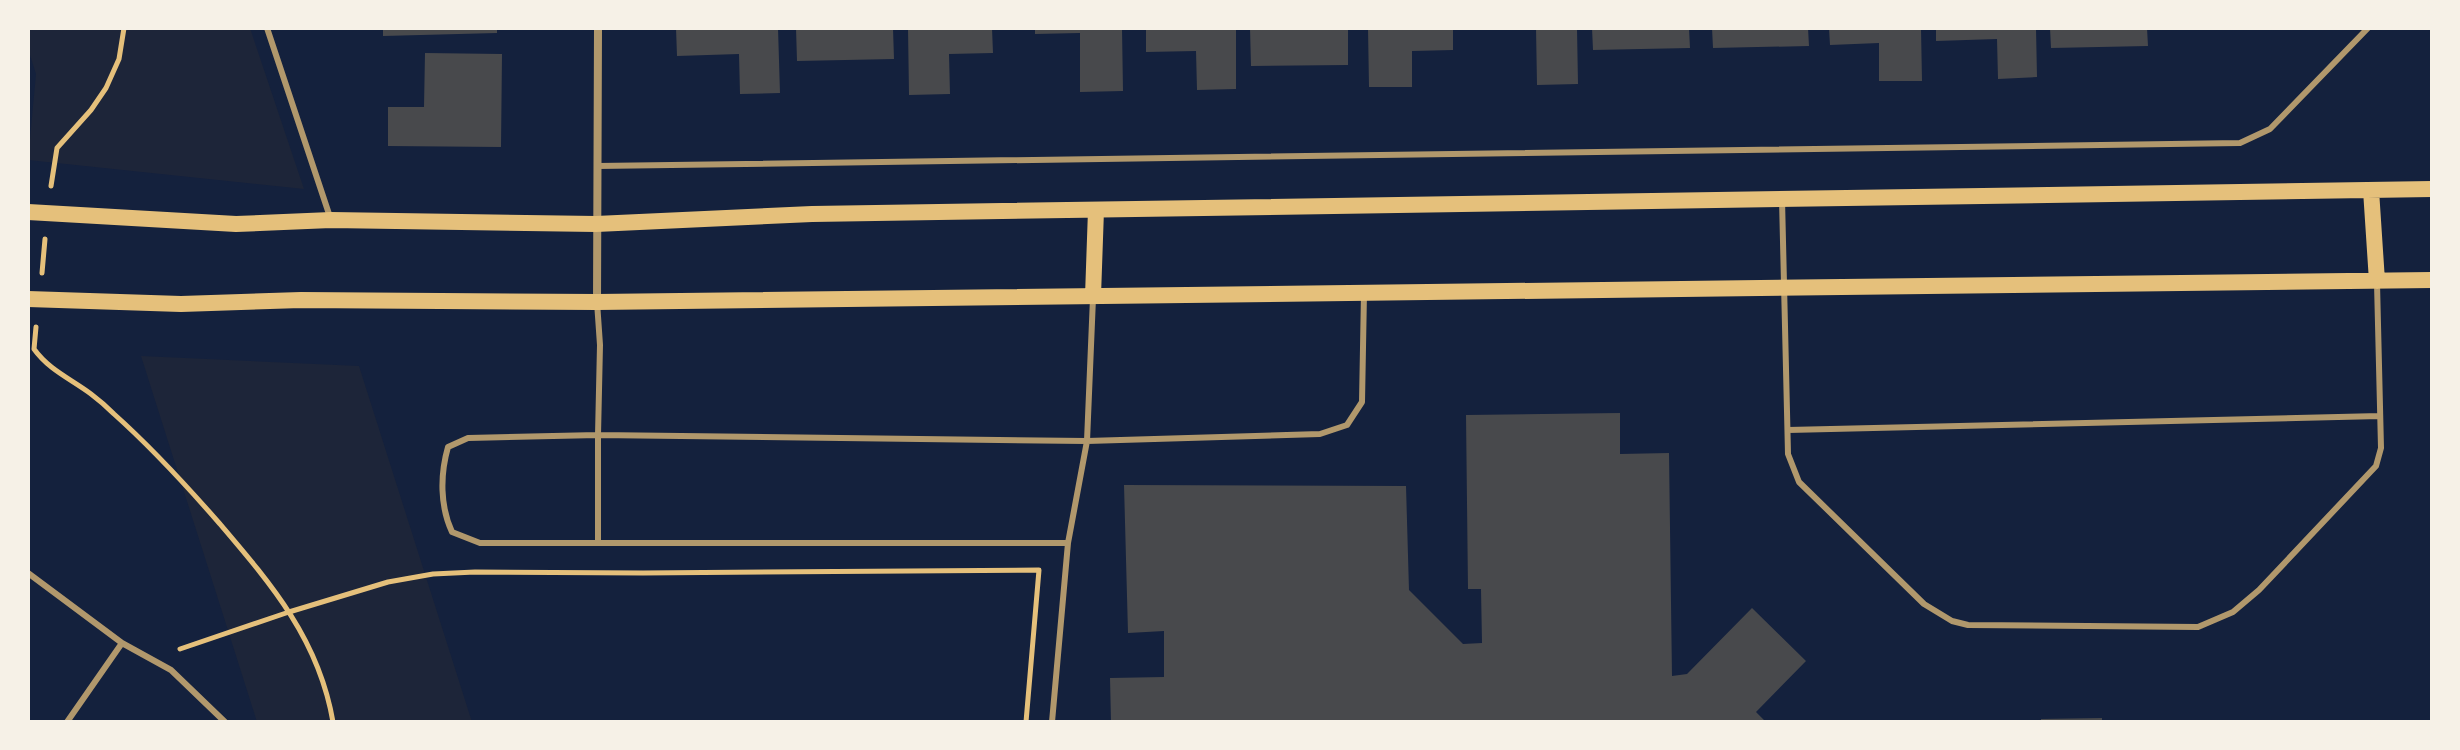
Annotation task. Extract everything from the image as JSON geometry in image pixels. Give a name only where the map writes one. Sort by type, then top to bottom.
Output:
[{"type":"main road","points":[[28,212],[236,224],[331,220],[596,224],[812,214],[2432,189]]},
{"type":"main road","points":[[2371,190],[2377,281]]},
{"type":"main road","points":[[1093,296],[1096,210]]},
{"type":"main road","points":[[34,299],[181,304],[301,300],[597,302],[2432,280]]},
{"type":"street","points":[[597,302],[598,28]]},
{"type":"lane","points":[[267,28],[331,220]]},
{"type":"lane","points":[[597,166],[2240,143],[2270,129],[2368,28]]},
{"type":"lane","points":[[1782,199],[1788,454],[1799,482],[1924,604],[1952,621],[1968,625],[2198,627],[2233,612],[2259,590],[2376,466],[2381,448],[2377,281]]},
{"type":"lane","points":[[1068,543],[480,543],[452,532],[444,516],[442,467],[448,447],[468,438],[598,435],[1087,441],[1320,434],[1347,425],[1362,402],[1364,293]]},
{"type":"lane","points":[[1052,722],[1068,543],[1087,441],[1093,296]]},
{"type":"lane","points":[[597,302],[600,345],[598,543]]},
{"type":"lane","points":[[1788,430],[2380,416]]},
{"type":"lane","points":[[28,573],[122,643],[171,670],[225,722]]},
{"type":"lane","points":[[67,722],[122,643]]},
{"type":"path","points":[[124,28],[119,59],[106,88],[57,148],[34,299],[34,349],[45,363],[93,395],[145,441],[260,570],[310,648],[327,690],[333,722]]},
{"type":"path","points":[[178,650],[388,582],[433,574],[1039,570],[1026,722]]},
{"type":"shaded area","points":[[28,28],[250,28],[304,189],[28,160],[36,74],[28,49]]},
{"type":"shaded area","points":[[141,356],[359,366],[472,722],[257,722]]},
{"type":"building","points":[[383,28],[497,28],[497,33],[383,36]]},
{"type":"building","points":[[676,28],[778,28],[780,93],[740,94],[739,54],[677,56]]},
{"type":"building","points":[[796,28],[893,28],[894,59],[797,61]]},
{"type":"building","points":[[908,28],[992,28],[993,53],[949,54],[950,94],[909,95]]},
{"type":"building","points":[[1035,28],[1122,28],[1123,91],[1080,92],[1080,33],[1035,34]]},
{"type":"building","points":[[1146,28],[1236,28],[1236,89],[1197,90],[1196,51],[1146,52]]},
{"type":"building","points":[[1250,28],[1348,28],[1348,65],[1251,66]]},
{"type":"building","points":[[1368,28],[1453,28],[1453,50],[1412,51],[1412,87],[1369,87]]},
{"type":"building","points":[[1536,28],[1577,28],[1578,84],[1537,85]]},
{"type":"building","points":[[1592,28],[1689,28],[1690,48],[1593,50]]},
{"type":"building","points":[[1712,28],[1808,28],[1809,46],[1713,48]]},
{"type":"building","points":[[1829,28],[1921,28],[1922,81],[1879,81],[1879,43],[1830,45]]},
{"type":"building","points":[[1936,28],[2036,28],[2037,77],[1998,79],[1997,39],[1936,41]]},
{"type":"building","points":[[2050,28],[2147,28],[2148,46],[2051,48]]},
{"type":"building","points":[[425,53],[502,54],[501,147],[388,146],[388,107],[424,107]]},
{"type":"building","points":[[1620,413],[1620,454],[1669,453],[1672,676],[1687,674],[1752,608],[1806,661],[1756,712],[1766,722],[1111,722],[1110,678],[1164,677],[1164,631],[1128,633],[1124,485],[1406,486],[1409,590],[1463,644],[1482,643],[1481,589],[1468,589],[1466,415]]},
{"type":"building","points":[[2102,718],[2102,722],[2041,722],[2041,719]]}]
